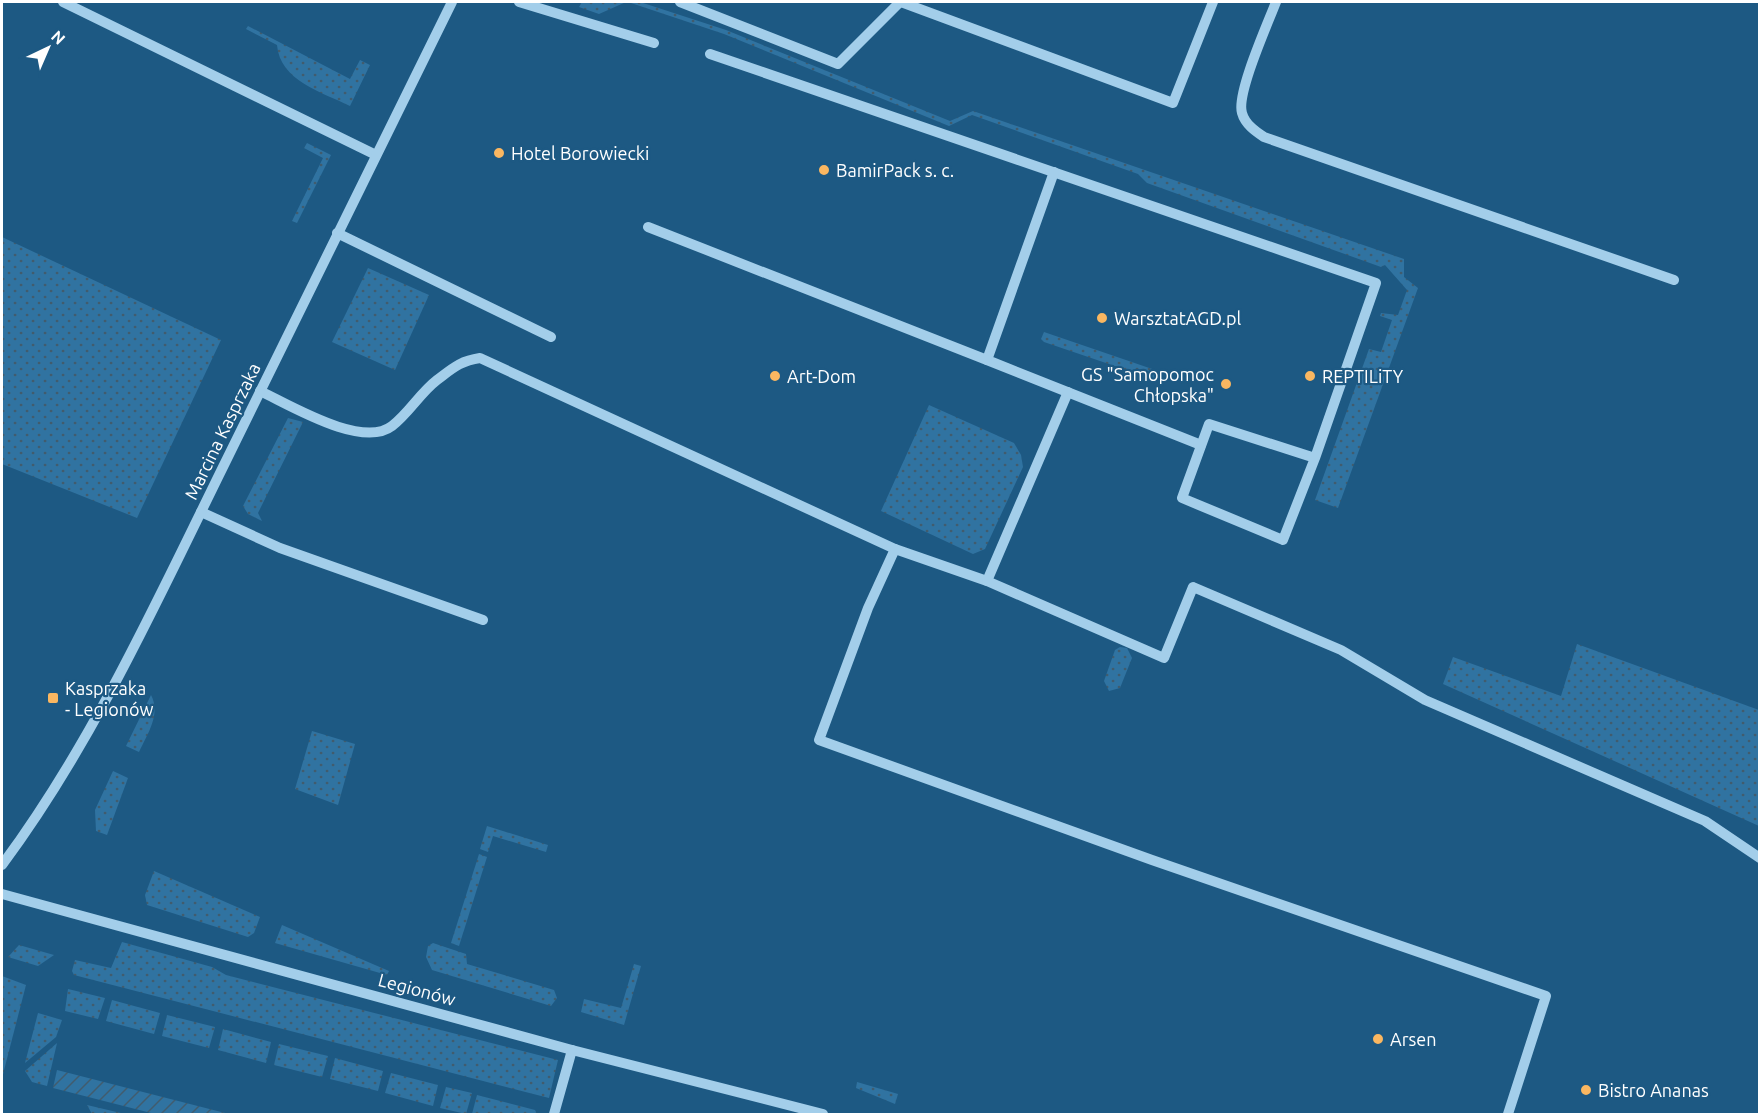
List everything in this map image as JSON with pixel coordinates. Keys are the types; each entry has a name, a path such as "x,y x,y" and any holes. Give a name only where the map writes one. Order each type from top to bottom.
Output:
{"street":[{"path":"63,2 376,155"},
{"name":"Marcina Kasprzaka","path":"2,865 36,816 82,740 201,512 452,2"},
{"path":"519,2 549,6 654,43"},
{"path":"680,2 838,64 900,2 1173,103 1213,2"},
{"path":"1276,2 1240,103 1242,113 1254,131 1674,280"},
{"path":"710,54 1376,283 1315,458 1283,540 1182,498 1209,424 1315,458"},
{"path":"987,360 1054,172"},
{"path":"648,227 1202,445"},
{"path":"337,233 551,337"},
{"path":"260,391 347,429 370,434 391,428 424,390 463,360 480,358 895,549 987,581 1164,658 1193,587 1341,650 1425,700 1705,821 1760,858"},
{"path":"987,581 1068,392"},
{"path":"201,512 280,548 483,620"},
{"path":"895,549 868,608 819,740 1152,860 1546,996 1508,1114"},
{"name":"Legionów","path":"2,894 572,1050 823,1114"},
{"path":"554,1114 572,1050"}],"shaded area":[{"path":"582,2 626,2 599,14 579,7"},
{"path":"628,2 640,2 726,30 950,121 973,111 1404,259 1404,277 1418,288 1338,508 1315,500 1369,349 1381,352 1392,320 1380,316 1381,313 1398,315 1407,290 1385,265 1381,267 1147,183 1138,174 972,115 949,126 724,34"},
{"path":"248,26 350,79 360,60 370,65 350,106 304,84 286,68 277,45 246,29"},
{"path":"307,143 331,155 297,223 292,221 323,158 304,148"},
{"path":"2,237 221,340 137,518 2,464"},
{"path":"368,268 429,295 395,370 332,342"},
{"path":"1044,332 1158,371 1156,380 1044,342 1041,339"},
{"path":"929,405 1014,443 1021,455 1023,467 985,549 973,554 881,511"},
{"path":"288,418 303,422 258,513 262,521 248,514 243,506"},
{"path":"1577,644 1759,710 1759,826 1443,684 1453,657 1561,696"},
{"path":"1120,647 1127,648 1132,658 1120,688 1109,691 1104,681 1115,650"},
{"path":"151,695 155,709 154,716 139,752 126,746"},
{"path":"312,731 355,744 338,805 295,789"},
{"path":"113,771 128,778 107,835 96,831 95,810"},
{"path":"487,826 548,845 546,852 493,836 488,852 480,849"},
{"path":"479,854 487,857 459,946 451,943"},
{"path":"154,871 260,917 254,933 248,937 147,905 145,895"},
{"path":"282,925 389,971 387,975 275,943"},
{"path":"122,942 212,967 226,975 558,1060 549,1098 74,975 72,971 75,960 111,968"},
{"path":"433,943 466,954 467,964 554,990 557,998 551,1006 432,970 426,957 428,946"},
{"path":"19,945 54,955 38,966 8,957"},
{"path":"634,964 641,966 624,1025 581,1012 584,999 621,1008"},
{"path":"2,976 26,985 2,1078"},
{"path":"68,989 105,998 98,1019 65,1011"},
{"path":"112,1000 160,1013 154,1034 106,1021"},
{"path":"38,1013 62,1020 56,1037 25,1063"},
{"path":"167,1015 215,1027 209,1048 162,1036"},
{"path":"223,1029 271,1042 266,1063 218,1050"},
{"path":"57,1043 47,1086 32,1082 25,1071"},
{"path":"279,1044 328,1056 322,1077 274,1065"},
{"path":"335,1058 383,1071 378,1091 330,1079"},
{"path":"57,1070 229,1114 155,1114 53,1088"},
{"path":"391,1073 438,1085 433,1106 385,1093"},
{"path":"857,1082 898,1094 895,1104 856,1088"},
{"path":"446,1087 472,1093 466,1114 440,1108"},
{"path":"477,1095 535,1110 537,1114 472,1114"},
{"path":"87,1105 125,1114 92,1114"}],"place":[{"name":"Hotel Borowiecki","path":"499,153"},
{"name":"BamirPack s. c.","path":"824,170"},
{"name":"WarsztatAGD.pl","path":"1102,318"},
{"name":"Art-Dom","path":"775,376"},
{"name":"REPTILiTY","path":"1310,376"},
{"name":"GS \"Samopomoc Chłopska\"","path":"1226,384"},
{"name":"Kasprzaka - Legionów","path":"53,698"},
{"name":"Arsen","path":"1378,1039"},
{"name":"Bistro Ananas","path":"1586,1090"}]}
